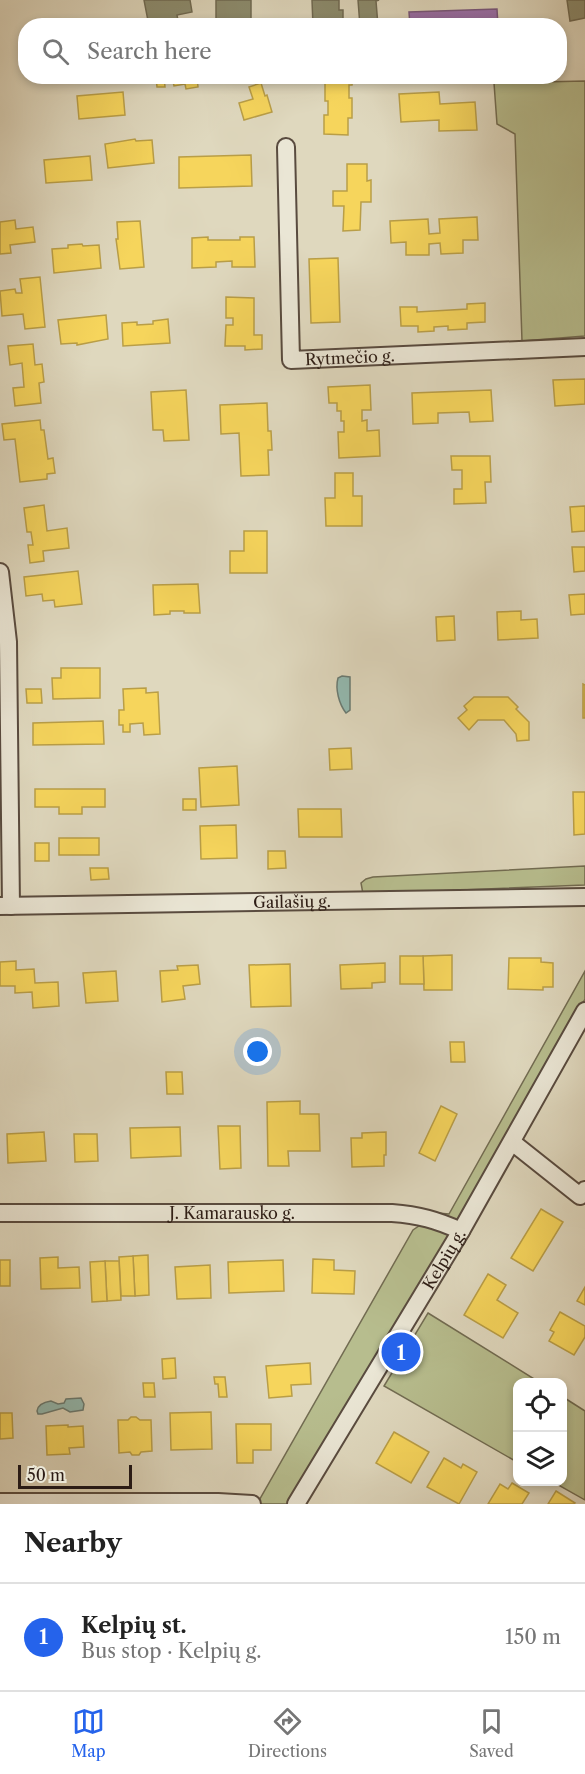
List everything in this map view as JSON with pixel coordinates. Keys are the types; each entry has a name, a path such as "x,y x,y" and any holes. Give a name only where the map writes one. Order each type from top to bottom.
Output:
{"street":[{"name":"Rytmečio g.","path":"286,147 291,360 585,347"},
{"path":"0,572 8,642 6,906"},
{"name":"Gailašių g.","path":"6,906 585,897"},
{"name":"Kelpių g.","path":"296,1504 461,1231 585,1011"},
{"path":"512,1142 583,1196"},
{"name":"J. Kamarausko g.","path":"0,1214 392,1213 419,1215 440,1221 461,1231"},
{"path":"0,1502 252,1504"}],"green space":[{"path":"567,81 585,81 585,336 522,341 515,134 497,124 494,84 567,84"},
{"path":"585,866 585,885 363,894 361,883 373,877"},
{"path":"585,971 585,999 534,1091 289,1504 257,1504 413,1230 438,1213 449,1214"},
{"path":"428,1313 533,1378 513,1378 513,1460 384,1386"},
{"path":"567,1400 585,1411 585,1500 560,1486 567,1486"}],"water":[{"path":"350,677 350,710 346,713 337,692 338,678"},
{"path":"81,1398 84,1404 83,1410 70,1412 63,1408 42,1414 38,1414 37,1411 40,1405 46,1402 51,1401 58,1404 64,1403 66,1399"}],"building: Homes":[{"path":"157,84 165,84 165,87 157,87"},
{"path":"185,84 198,84 198,87 186,89"},
{"path":"261,84 272,112 244,120 239,103 253,99 249,87"},
{"path":"325,84 352,84 349,85 349,98 352,98 352,118 348,118 348,135 324,134 324,115 328,115 328,101 325,101"},
{"path":"123,92 125,115 79,119 77,96"},
{"path":"439,92 440,104 475,102 477,130 439,131 439,120 401,122 399,94"},
{"path":"135,139 136,141 152,140 154,163 108,168 105,144"},
{"path":"251,155 252,186 179,188 179,157"},
{"path":"90,156 92,180 46,183 44,160"},
{"path":"347,164 367,164 367,181 371,180 371,202 361,202 360,230 343,231 344,206 333,206 333,191 347,191"},
{"path":"477,217 478,240 463,240 463,253 441,254 440,243 429,244 429,255 406,255 406,242 391,243 390,221 428,219 429,234 440,233 439,219"},
{"path":"15,220 16,229 33,227 35,242 10,245 11,253 0,254 0,222"},
{"path":"140,221 144,267 120,269 116,239 118,239 117,222"},
{"path":"208,237 208,240 240,240 240,237 254,237 255,267 232,267 232,261 216,262 216,267 192,268 192,238"},
{"path":"82,244 83,246 99,245 101,268 54,273 52,249"},
{"path":"338,258 340,322 311,323 309,259"},
{"path":"40,277 45,327 25,329 23,314 2,316 0,291 15,289 16,293 22,293 20,279"},
{"path":"226,297 254,298 254,335 262,335 262,349 245,350 245,346 225,346 226,325 233,325 233,318 226,318"},
{"path":"485,303 485,322 467,323 467,329 448,330 448,326 434,327 434,331 418,332 418,326 401,326 400,307 417,307 417,312 467,309 467,304"},
{"path":"106,315 108,339 77,345 77,343 61,344 58,320"},
{"path":"168,319 170,343 123,346 122,323 153,324 153,321"},
{"path":"33,344 35,365 42,364 44,382 39,383 41,403 15,406 13,388 24,387 22,363 10,365 8,346"},
{"path":"585,379 585,404 555,406 553,380"},
{"path":"370,385 371,410 362,410 362,421 367,420 367,431 379,430 380,456 339,458 338,432 344,432 344,421 341,421 341,411 337,411 337,403 329,403 328,387"},
{"path":"186,390 189,440 164,441 163,430 153,430 151,392"},
{"path":"491,390 493,421 470,422 469,412 438,413 438,423 413,424 412,393"},
{"path":"267,403 268,431 271,431 272,450 268,450 269,475 241,476 239,433 221,434 220,405"},
{"path":"40,420 41,430 44,430 48,459 53,458 55,473 47,474 47,479 20,482 15,439 4,440 2,424"},
{"path":"451,456 490,456 491,482 485,482 486,503 454,504 454,489 462,489 462,470 452,470"},
{"path":"335,473 353,473 353,496 362,496 362,526 326,526 325,498 335,498"},
{"path":"44,505 47,531 67,528 69,548 43,551 44,561 30,563 28,545 33,545 31,532 27,532 24,508"},
{"path":"585,506 585,531 572,532 570,507"},
{"path":"244,531 267,531 267,573 230,573 230,551 244,551"},
{"path":"572,547 585,547 585,571 574,572"},
{"path":"78,571 82,604 55,607 54,600 43,601 42,594 26,596 24,577"},
{"path":"198,584 200,613 170,611 170,614 154,615 153,585"},
{"path":"585,594 585,614 571,615 569,595"},
{"path":"521,611 521,620 537,619 538,638 498,640 497,612"},
{"path":"454,616 455,640 437,641 436,617"},
{"path":"61,668 100,668 100,698 53,699 52,678 61,678"},
{"path":"583,684 585,685 585,718 583,718"},
{"path":"146,688 146,693 158,692 160,734 144,735 143,723 130,724 130,732 123,732 123,725 119,725 119,710 124,710 123,689"},
{"path":"26,689 41,689 42,703 27,703"},
{"path":"474,697 508,697 529,722 529,740 517,741 516,734 504,720 478,720 469,730 458,718 467,710 464,706"},
{"path":"103,721 104,744 33,745 33,723"},
{"path":"351,748 352,769 330,770 329,749"},
{"path":"237,766 239,805 201,807 199,768"},
{"path":"35,789 105,789 105,807 82,807 82,814 59,814 59,807 35,807"},
{"path":"573,792 585,792 585,834 574,835"},
{"path":"183,799 196,799 196,810 183,810"},
{"path":"298,809 341,809 342,837 299,837"},
{"path":"236,825 237,858 201,859 200,826"},
{"path":"59,838 99,838 99,855 59,855"},
{"path":"35,843 49,843 49,861 35,861"},
{"path":"268,851 285,851 286,868 268,869"},
{"path":"90,868 108,868 109,879 91,880"},
{"path":"452,955 452,990 424,990 423,956"},
{"path":"400,956 423,956 424,984 400,984"},
{"path":"509,958 541,958 541,962 553,963 553,987 543,987 543,990 508,989"},
{"path":"16,961 16,970 34,969 35,983 58,982 59,1006 33,1008 32,992 15,993 15,986 0,986 0,962"},
{"path":"385,963 385,982 372,983 372,988 341,989 340,965"},
{"path":"290,964 291,1006 251,1007 249,965"},
{"path":"198,965 200,984 183,986 185,999 162,1002 160,971 178,970 177,966"},
{"path":"116,971 118,1001 86,1003 83,973"},
{"path":"450,1042 464,1042 465,1062 451,1062"},
{"path":"166,1072 182,1072 183,1094 167,1094"},
{"path":"300,1101 300,1114 319,1114 320,1151 288,1151 289,1166 268,1166 267,1102"},
{"path":"441,1106 457,1114 435,1161 419,1153"},
{"path":"218,1126 240,1126 241,1168 220,1169"},
{"path":"180,1127 181,1156 131,1158 130,1128"},
{"path":"44,1132 46,1161 8,1163 7,1134"},
{"path":"386,1132 384,1166 352,1167 351,1138 362,1138 362,1133"},
{"path":"74,1134 97,1134 98,1161 75,1162"},
{"path":"541,1209 563,1222 533,1271 511,1258"},
{"path":"148,1255 149,1295 135,1296 133,1256"},
{"path":"133,1256 135,1296 121,1296 119,1257"},
{"path":"58,1257 58,1268 79,1267 80,1288 41,1289 40,1258"},
{"path":"313,1259 334,1260 334,1270 355,1271 354,1294 312,1293"},
{"path":"0,1260 10,1260 10,1286 0,1286"},
{"path":"283,1260 284,1291 229,1293 228,1262"},
{"path":"105,1261 119,1261 121,1300 107,1301"},
{"path":"105,1261 107,1301 92,1302 90,1262"},
{"path":"210,1265 211,1298 177,1299 175,1267"},
{"path":"488,1274 506,1285 497,1300 518,1313 503,1338 464,1315"},
{"path":"585,1287 585,1305 577,1301"},
{"path":"560,1312 585,1326 585,1337 574,1355 549,1341 554,1332 550,1330"},
{"path":"175,1358 176,1378 163,1379 162,1359"},
{"path":"310,1363 311,1384 291,1385 292,1396 269,1398 266,1366"},
{"path":"214,1377 225,1377 227,1397 219,1397 218,1384 215,1384"},
{"path":"143,1383 154,1383 155,1397 144,1397"},
{"path":"211,1412 212,1449 171,1450 170,1413"},
{"path":"0,1413 12,1413 13,1438 0,1439"},
{"path":"131,1417 151,1420 152,1451 141,1452 139,1455 132,1455 130,1452 119,1453 118,1420 128,1420"},
{"path":"236,1424 271,1424 271,1450 253,1450 253,1463 237,1463"},
{"path":"68,1425 68,1427 83,1426 84,1447 69,1448 70,1454 47,1455 46,1426"},
{"path":"394,1432 429,1452 411,1483 376,1463"},
{"path":"444,1458 461,1468 463,1464 477,1472 459,1504 427,1487"},
{"path":"512,1483 513,1486 529,1493 522,1504 488,1504 500,1484 508,1489"},
{"path":"556,1491 575,1503 548,1504"}],"building: Offices":[{"path":"497,9 498,18 409,18 409,12"}],"building: Industry":[{"path":"144,0 190,0 192,12 177,15 178,18 147,18"},
{"path":"216,0 251,0 251,18 216,18"},
{"path":"312,0 339,0 339,10 343,10 343,18 313,18"},
{"path":"358,0 379,0 376,1 377,18 359,18"},
{"path":"567,0 585,0 585,18 570,21"}],"place":[{"name":"Kelpių st.","path":"401,1352"}]}
